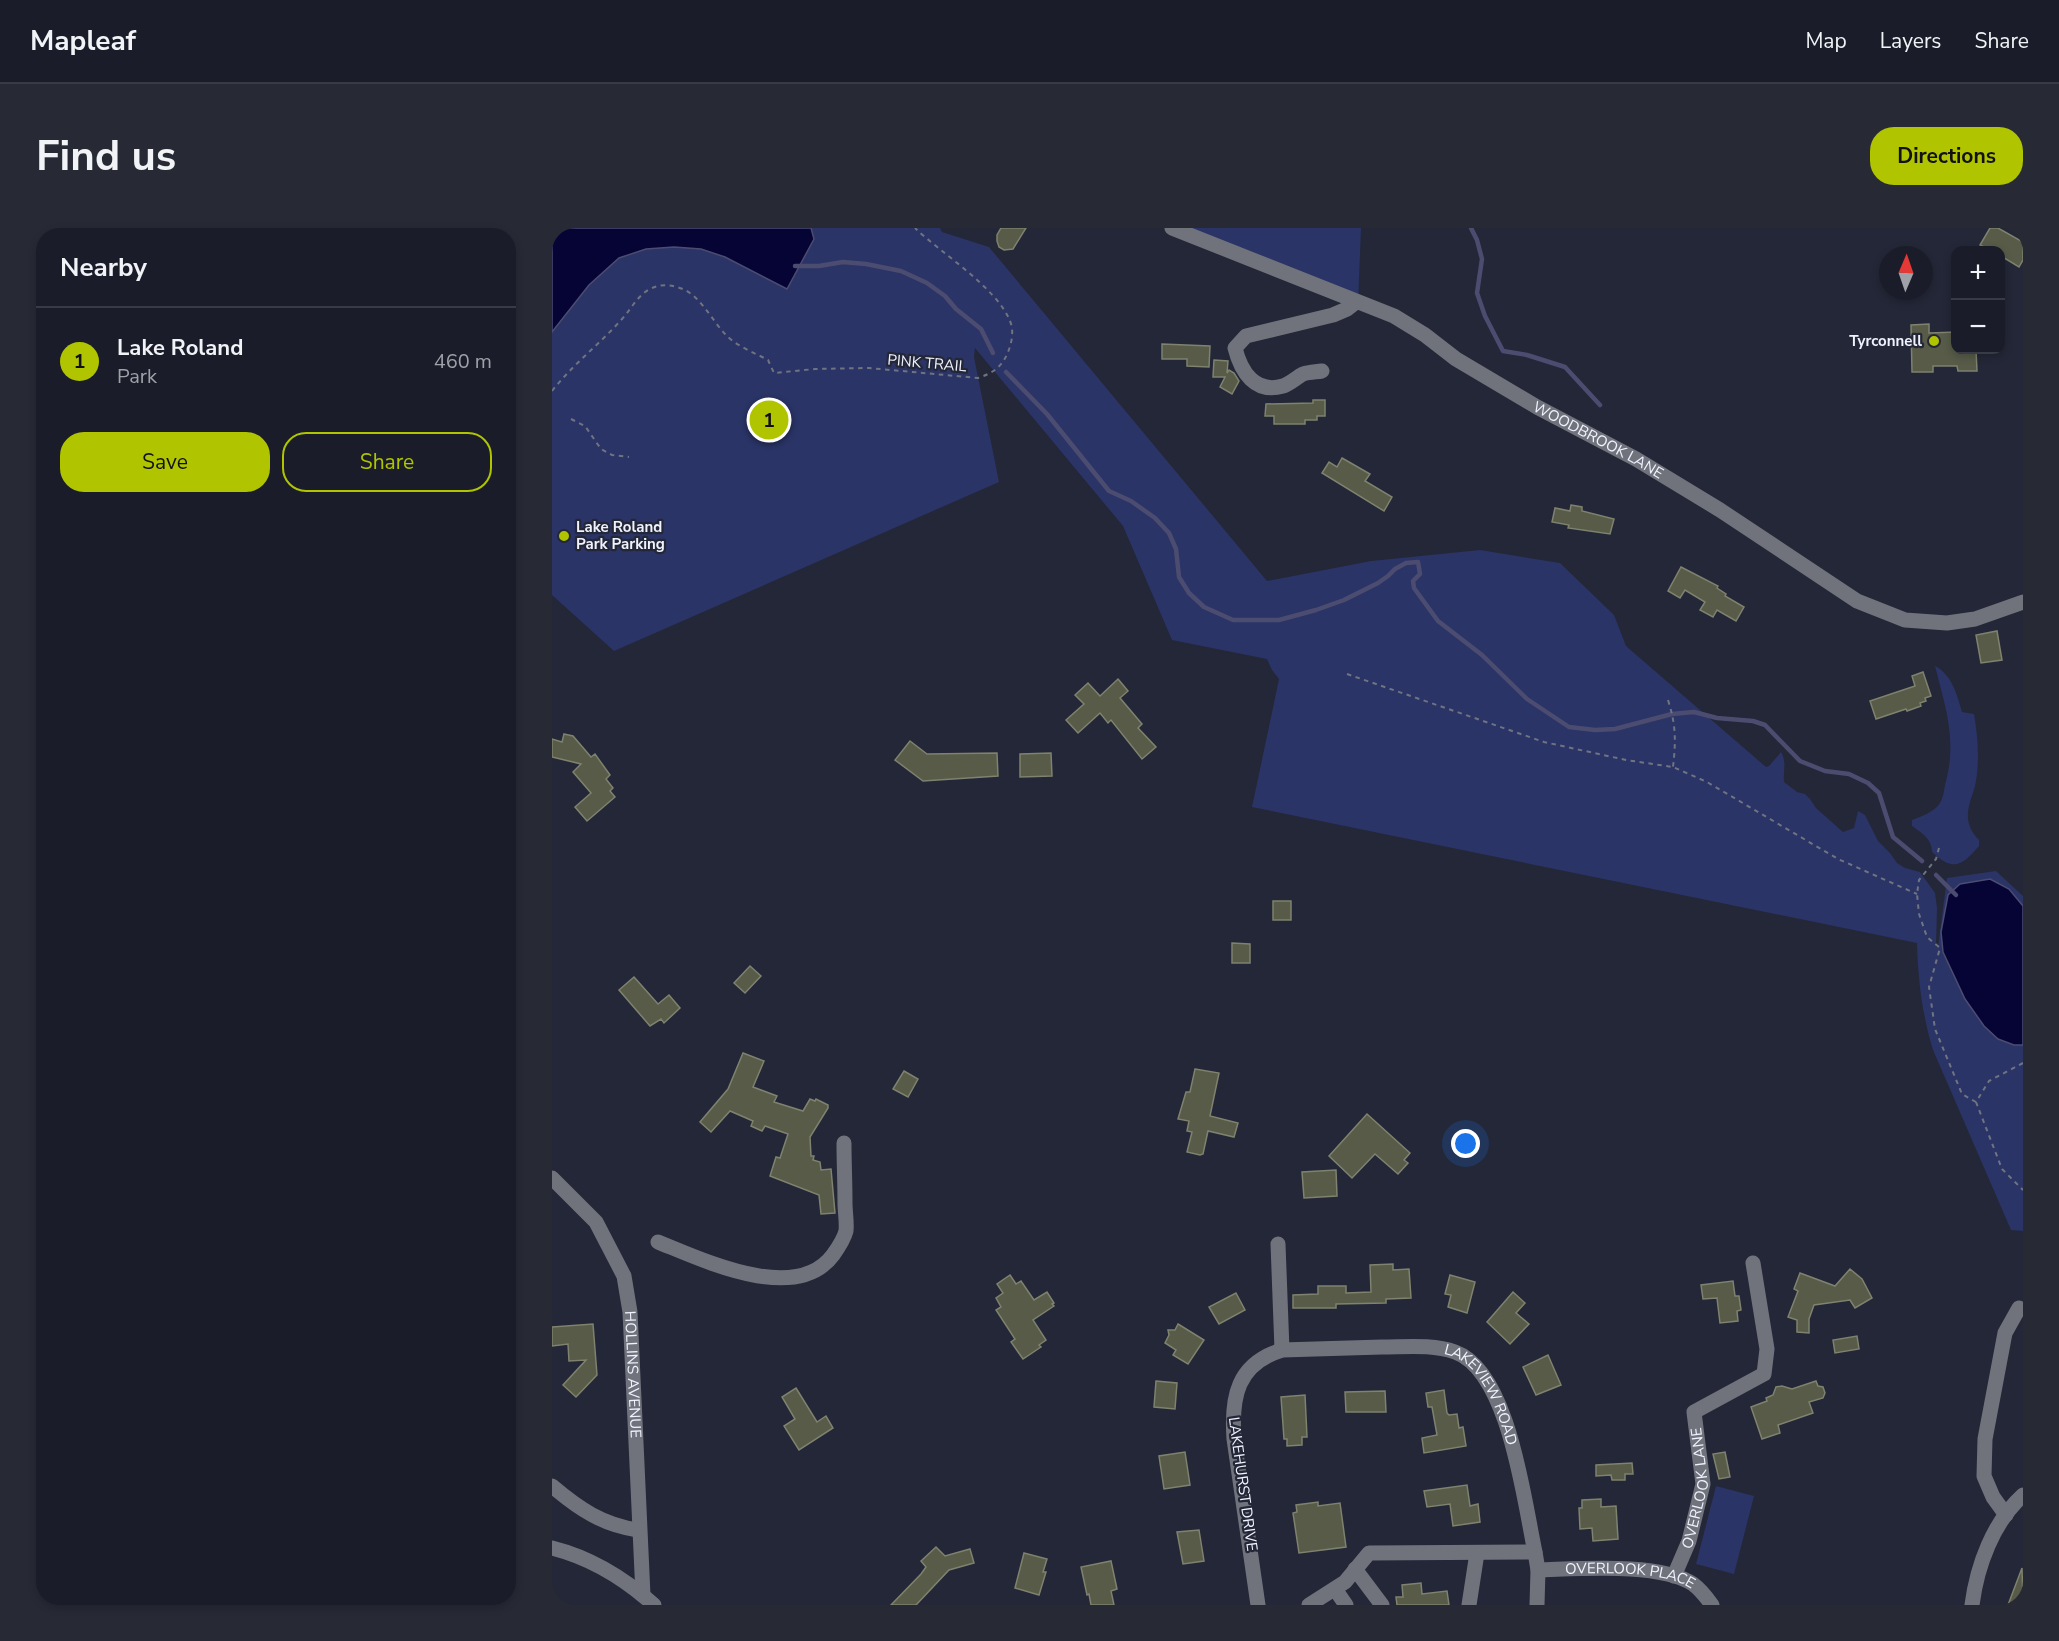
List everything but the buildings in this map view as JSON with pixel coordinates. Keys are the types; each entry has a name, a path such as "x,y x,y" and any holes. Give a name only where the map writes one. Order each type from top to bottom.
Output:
{"street":[{"name":"WOODBROOK LANE","path":"1172,228 1394,316 1425,335 1456,359 1537,407 1636,459 1720,510 1857,601 1905,620 1947,622 1975,619 2023,602"},
{"path":"1322,371 1306,373 1284,386 1265,387 1247,378 1235,348 1246,336 1333,315 1356,302"},
{"path":"658,1242 724,1268 781,1277 809,1274 827,1262 840,1245 846,1232 844,1143"},
{"name":"HOLLINS AVENUE","path":"552,1178 596,1222 624,1276 630,1312 639,1530 648,1600"},
{"path":"1278,1244 1282,1350"},
{"name":"OVERLOOK LANE","path":"1674,1576 1689,1541 1703,1484 1694,1412 1764,1374 1767,1349 1753,1263"},
{"path":"2006,1515 1993,1497 1984,1476 1985,1439 2005,1333 2019,1308"},
{"name":"LAKEVIEW ROAD","path":"1282,1350 1425,1347 1456,1352 1479,1368 1491,1386 1504,1416 1511,1441 1538,1570 1537,1605"},
{"name":"LAKEHURST DRIVE","path":"1258,1605 1232,1416 1234,1400 1242,1378 1268,1354 1282,1350"},
{"path":"552,1486 585,1511 608,1524 639,1530"},
{"path":"1972,1605 1978,1570 2006,1515 2023,1495"},
{"path":"552,1548 607,1569 648,1600"},
{"path":"1309,1605 1345,1582 1364,1557 1376,1551 1535,1552"},
{"path":"1469,1605 1477,1553"},
{"name":"OVERLOOK PLACE","path":"1538,1570 1626,1568 1674,1576 1693,1584 1712,1605"},
{"path":"1355,1569 1382,1605"},
{"path":"1335,1589 1346,1605"}],"path":[{"name":"PINK TRAIL","path":"552,391 561,379 623,318 637,298 651,288 668,284 686,291 710,314 725,334 743,348 768,360 774,373 815,369 869,368 978,378 992,374 1001,365 1012,343 1011,322 1000,304 962,266 932,245 915,228"},
{"path":"571,418 585,426 601,449 612,456 629,457"},
{"path":"1347,674 1544,742 1626,760 1673,767 1707,782 1838,859 1917,894"},
{"path":"1668,700 1676,738 1673,767"},
{"path":"1939,848 1936,859 1919,880 1917,894 1919,914 1928,937 1940,948 1929,987 1935,1029 1962,1094 1976,1102 2002,1169 2023,1190"},
{"path":"1976,1102 1989,1081 2023,1063"}],"shaded area":[{"path":"552,228 940,228 942,232 989,247 1267,581 1371,561 1480,550 1560,563 1614,615 1626,646 1766,767 1781,752 1784,763 1784,782 1797,792 1805,794 1816,808 1843,832 1854,828 1858,811 1865,815 1878,841 1897,863 1920,872 1935,893 1936,947 1938,947 1947,878 1996,871 2023,896 2023,1231 2011,1230 1933,1050 1921,997 1917,943 1252,807 1279,679 1267,659 1172,640 1123,526 975,348 974,357 999,482 614,651 552,595"},
{"path":"552,228 811,228 814,239 787,289 725,257 701,249 674,247 646,249 619,258 589,285 552,332"},
{"path":"1182,228 1361,228 1358,305"},
{"path":"1935,666 1950,680 1962,712 1974,714 1977,732 1978,768 1968,819 1973,833 1979,840 1979,846 1957,864 1939,858 1932,852 1932,847 1926,837 1912,826 1912,820 1931,811 1940,803 1949,766 1950,737 1946,709"},
{"path":"1990,879 2009,889 2023,906 2023,1045 2014,1045 1998,1039 1984,1026 1965,999 1943,952 1941,932 1948,895 1960,884"},
{"path":"1716,1486 1754,1496 1734,1574 1696,1564"}],"waterway":[{"path":"1471,228 1482,259 1477,293 1485,316 1503,351 1527,355 1565,367 1600,405"},
{"path":"795,266 819,266 843,262 901,271 927,283 945,296 956,309 981,329 993,353"},
{"path":"1006,372 1047,414 1109,491 1131,501 1155,518 1169,533 1176,549 1179,577 1189,593 1204,607 1233,620 1279,620 1344,600 1378,583 1406,563 1418,562 1420,574 1413,581 1414,588 1438,621 1482,655 1527,699 1569,727 1595,730 1615,729 1672,714 1694,712 1765,725 1800,761 1825,771 1849,774 1868,783 1879,793 1893,837 1922,861"},
{"path":"1936,875 1956,895"}],"place":[{"name":"Tyrconnell","path":"1934,341"},
{"name":"Lake Roland","path":"769,420"},
{"name":"Lake Roland Park Parking","path":"564,536"}]}
